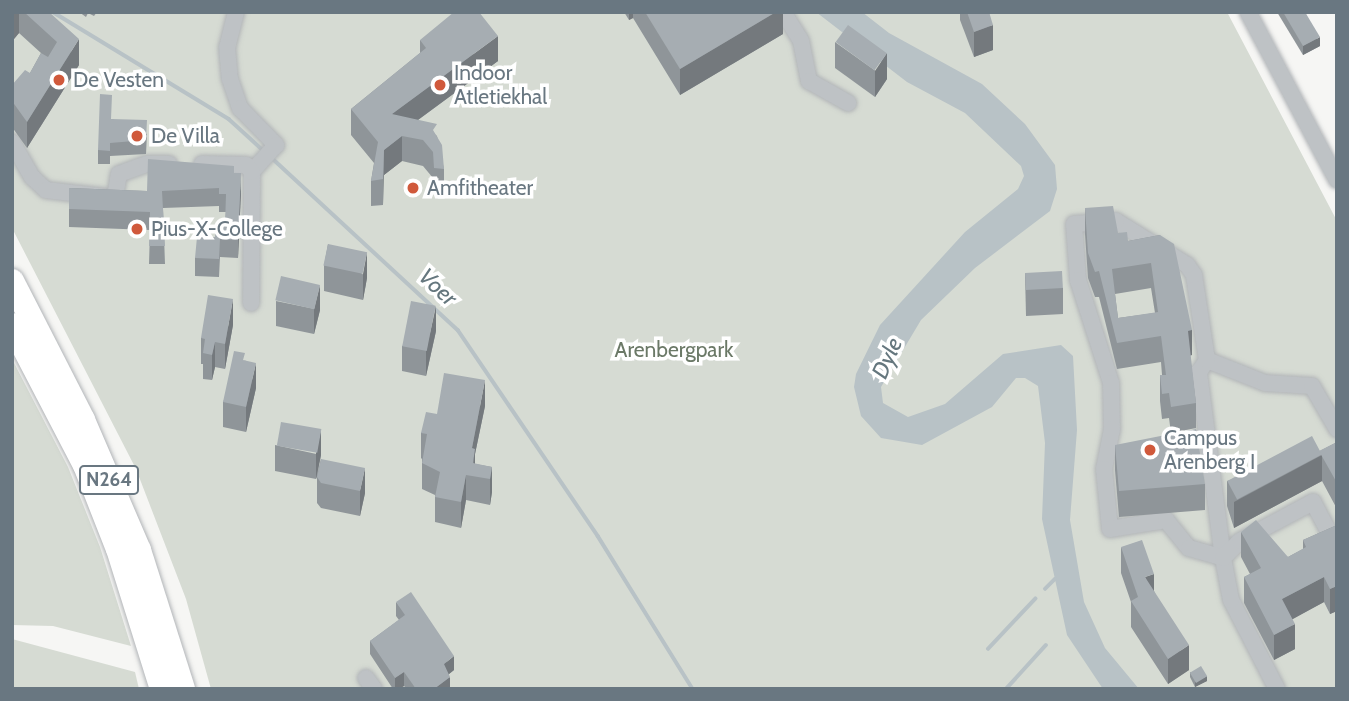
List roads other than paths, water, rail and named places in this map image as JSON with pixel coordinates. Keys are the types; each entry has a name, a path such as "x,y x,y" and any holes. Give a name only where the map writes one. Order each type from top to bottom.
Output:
{"highway":[{"name":"N264","path":"12,281 83,420 139,550 183,689"},
{"name":"N264","path":"12,325 85,466 118,549 162,689"}],"street":[{"path":"236,12 227,47 230,79 240,108 276,145 256,168 251,303"},
{"path":"783,12 801,41 810,81 848,103"},
{"path":"1248,12 1337,180"},
{"path":"12,142 32,177 46,190 116,198 119,174 146,164 246,165 256,168"},
{"path":"1223,558 1189,548 1166,520 1110,529 1104,469 1112,429 1111,383 1078,280 1074,224 1116,221 1188,265 1194,275 1207,360 1199,372 1223,558 1231,600 1272,686"},
{"path":"1207,360 1265,383 1312,386 1337,429"},
{"path":"1223,558 1240,541 1263,537 1313,502 1332,538 1309,551"}],"water":[{"name":"Dyle","path":"816,12 862,12 889,33 982,84 1025,124 1055,165 1057,189 1050,211 975,268 921,320 881,387 883,403 908,417 945,404 1003,354 1061,345 1073,356 1077,430 1070,520 1084,602 1105,648 1139,689 1103,689 1067,635 1042,519 1045,443 1038,386 1025,378 1016,378 992,407 922,445 881,438 861,416 854,387 856,374 880,325 965,232 1018,189 1024,176 1021,166 965,113 907,82"}],"waterway":[{"name":"Voer","path":"53,12 229,119 265,152"},
{"name":"Voer","path":"271,157 458,330 598,536 693,689"},
{"path":"1045,589 1055,579"},
{"path":"988,649 1035,599"},
{"path":"1006,689 1046,645"}],"place":[{"name":"De Vesten","path":"59,80"},
{"name":"Indoor Atletiekhal","path":"440,85"},
{"name":"De Villa","path":"137,136"},
{"name":"Amfitheater","path":"413,188"},
{"name":"Pius-X-College","path":"137,229"},
{"name":"Campus Arenberg I","path":"1150,450"}],"park label":[{"name":"Arenbergpark","path":"674,350"}]}
